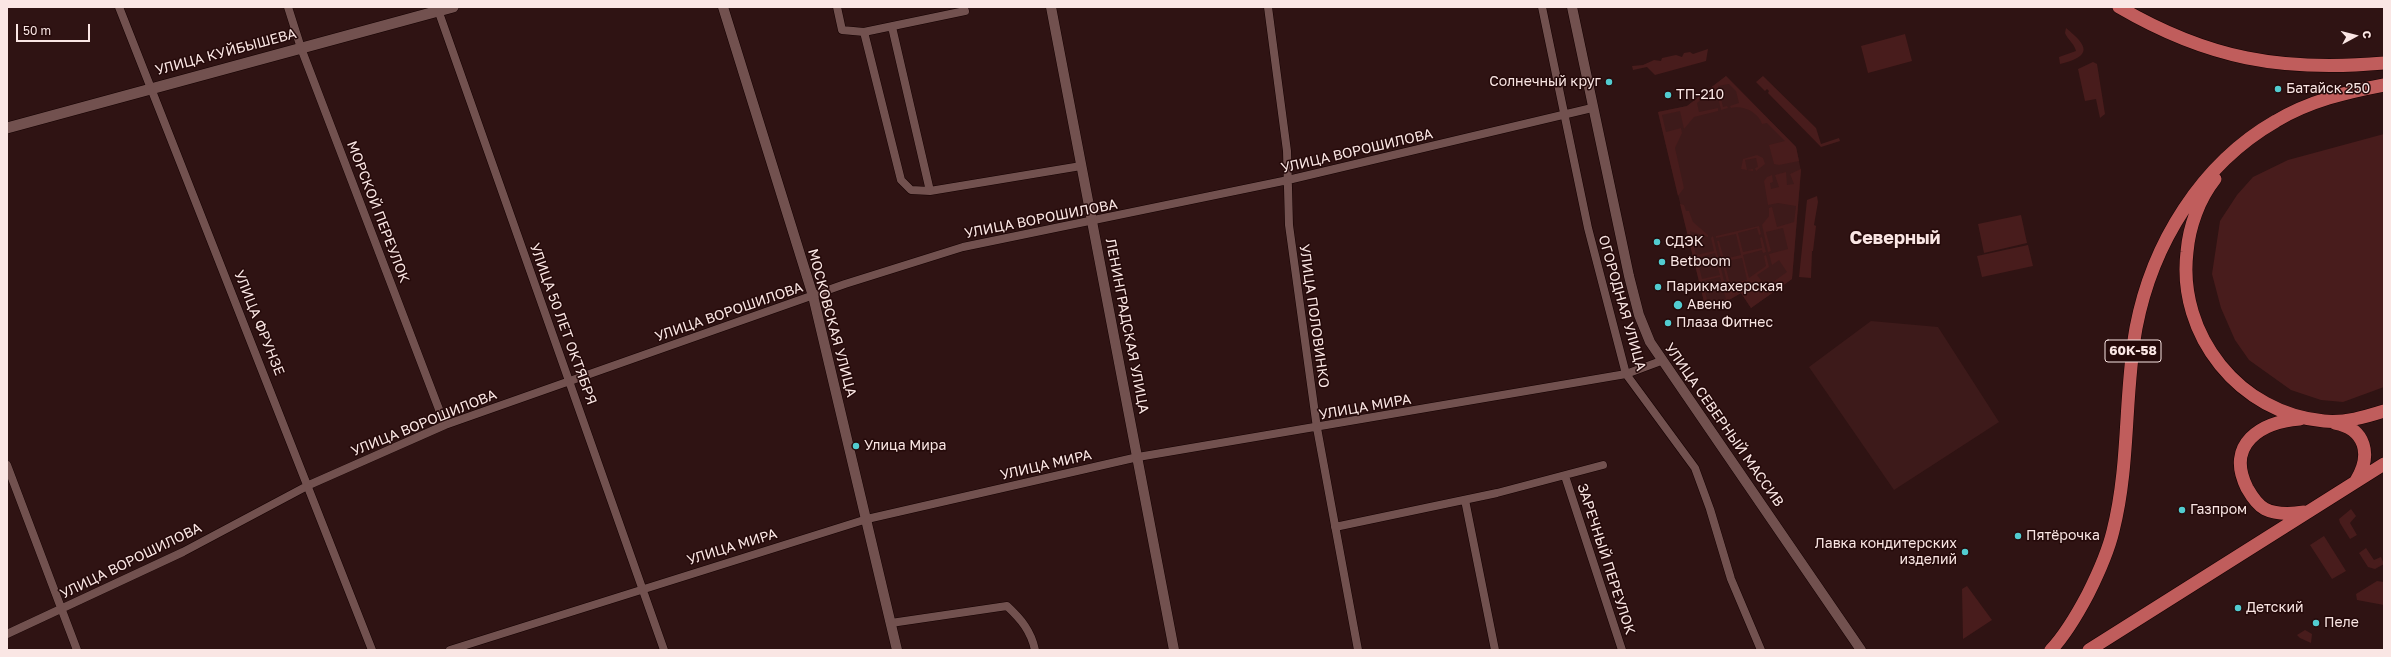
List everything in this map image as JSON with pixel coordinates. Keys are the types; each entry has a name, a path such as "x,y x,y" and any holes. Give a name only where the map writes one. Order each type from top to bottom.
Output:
{"highway":[{"path":"2119,7 2162,30 2223,54 2295,66 2328,67 2384,63"},
{"name":"60К-58","path":"2051,650 2079,611 2099,572 2113,532 2122,484 2136,328 2146,291 2158,257 2174,225 2195,193 2220,164 2245,142 2276,121 2308,105 2335,96 2384,85"},
{"path":"2308,105 2282,119 2253,140 2212,183 2198,209 2188,238 2185,266 2188,295 2195,324 2206,348 2223,370 2243,388 2266,403 2287,413 2308,419 2326,421 2345,420 2384,411"},
{"path":"2308,419 2274,423 2261,428 2250,437 2243,450 2241,465 2244,481 2251,496 2263,508 2280,513 2308,511"},
{"path":"2326,421 2350,428 2362,440 2365,451 2365,463 2356,481"},
{"path":"2089,650 2384,464"}],"main road":[{"name":"УЛИЦА КУЙБЫШЕВА","path":"7,128 438,9 453,7"}],"street":[{"name":"УЛИЦА ФРУНЗЕ","path":"119,7 309,485 372,650"},
{"name":"МОРСКОЙ ПЕРЕУЛОК","path":"288,7 301,48 445,425"},
{"name":"МОСКОВСКАЯ УЛИЦА","path":"724,7 813,296 897,650"},
{"path":"837,7 842,30 864,32 965,11"},
{"name":"ЛЕНИНГРАДСКАЯ УЛИЦА","path":"1051,7 1174,650"},
{"name":"УЛИЦА ПОЛОВИНКО","path":"1268,7 1287,151 1289,225 1317,428 1358,650"},
{"name":"ОГОРОДНАЯ УЛИЦА","path":"1542,7 1588,228 1626,374 1695,468 1710,509 1731,579 1761,650"},
{"name":"УЛИЦА СЕВЕРНЫЙ МАССИВ","path":"1572,7 1592,108 1639,315 1650,342 1661,361 1861,650"},
{"name":"УЛИЦА 50 ЛЕТ ОКТЯБРЯ","path":"438,9 664,650"},
{"path":"892,27 930,191"},
{"path":"864,32 901,180 911,190 930,191 1081,166"},
{"name":"УЛИЦА ВОРОШИЛОВА","path":"7,634 183,552 309,485 445,425 845,284 963,247 1092,222 1288,180 1565,116 1592,108"},
{"name":"УЛИЦА МИРА","path":"450,650 643,588 867,519 1138,457 1317,428 1626,374 1661,361"},
{"path":"7,465 77,650"},
{"name":"ЗАРЕЧНЫЙ ПЕРЕУЛОК","path":"1335,527 1465,500 1565,476 1603,465"},
{"name":"ЗАРЕЧНЫЙ ПЕРЕУЛОК","path":"1565,476 1622,650"},
{"path":"1465,500 1495,650"},
{"path":"891,623 1007,606 1023,620 1032,639 1035,650"}],"shaded area":[{"path":"2066,28 2079,40 2084,50 2078,58 2060,64 2059,57 2076,51 2065,33"},
{"path":"1905,34 1912,61 1868,73 1861,46"},
{"path":"1708,49 1706,61 1655,75 1647,67 1633,70 1632,66 1643,65 1654,60 1661,61 1662,58 1676,55 1682,57 1684,53 1690,52 1693,54"},
{"path":"2093,62 2097,64 2105,114 2100,118 2096,99 2085,101 2078,69"},
{"path":"1726,76 1796,147 1801,171 1792,279 1751,308 1741,293 1717,307 1706,310 1658,112 1687,106"},
{"path":"1726,76 1796,147 1799,161 1779,165 1774,164 1769,145 1785,141 1767,123 1762,124 1757,116 1750,110 1736,107 1731,108 1730,106 1739,103 1736,91 1729,84 1718,86 1723,107 1727,106 1728,108 1721,110 1717,93 1706,95 1697,103 1699,112 1718,108 1718,111 1694,117 1684,129 1680,111 1662,115 1666,132 1681,128 1682,133 1675,148 1684,188 1678,196 1658,112 1687,106"},
{"path":"1763,76 1816,128 1821,144 1839,138 1840,141 1821,147 1768,93 1769,91 1767,89 1765,91 1756,82"},
{"path":"2384,134 2384,387 2343,402 2321,400 2291,390 2249,360 2235,340 2221,308 2212,274 2220,221 2237,195 2253,177 2288,160"},
{"path":"1757,155 1763,158 1765,164 1756,171 1755,168 1758,167 1756,158 1745,160 1747,170 1741,169 1743,159"},
{"path":"1801,169 1792,279 1751,308 1741,293 1717,307 1706,310 1680,204 1684,205 1686,211 1689,211 1693,222 1708,235 1708,237 1690,231 1696,255 1714,251 1711,238 1713,236 1719,261 1717,262 1715,253 1697,258 1702,279 1720,275 1717,265 1720,264 1725,285 1723,286 1720,277 1702,281 1708,303 1726,299 1723,288 1728,287 1723,265 1725,264 1730,284 1747,280 1742,258 1722,262 1717,241 1719,241 1724,259 1741,255 1736,234 1716,238 1716,236 1759,226 1761,234 1759,235 1757,228 1738,233 1743,252 1762,248 1760,238 1762,237 1766,252 1763,253 1762,250 1743,255 1749,278 1766,266 1764,256 1766,255 1769,267 1757,275 1766,287 1787,272 1779,260 1772,265 1769,254 1788,249 1783,228 1766,232 1771,251 1768,252 1762,225 1769,216 1769,208 1772,207 1777,227 1794,222 1796,206 1778,203 1768,205 1764,181 1767,177 1772,175 1773,182 1770,183 1771,189 1779,187 1775,175 1786,172 1787,185 1794,184 1790,174"},
{"path":"1817,196 1818,202 1814,225 1816,226 1812,251 1811,278 1799,277 1807,200"},
{"path":"2021,215 2027,243 1984,253 1978,224"},
{"path":"2028,245 2033,266 1982,277 1977,256"},
{"path":"1871,321 1938,327 1999,422 1894,490 1809,367"},
{"path":"2351,509 2356,516 2350,523 2357,535 2350,539 2339,519"},
{"path":"2324,536 2346,571 2332,579 2310,545"},
{"path":"2366,548 2374,560 2381,557 2384,564 2375,569 2368,567 2359,553"},
{"path":"2377,581 2384,582 2384,605 2357,600 2356,594"},
{"path":"1967,586 1992,620 1963,639 1962,589"},
{"path":"2305,630 2312,634 2311,643 2297,635"}],"place":[{"name":"Солнечный круг","path":"1609,82"},
{"name":"Батайск 250","path":"2278,89"},
{"name":"ТП-210","path":"1668,95"},
{"name":"СДЭК","path":"1657,242"},
{"name":"Betboom","path":"1662,262"},
{"name":"Парикмахерская","path":"1658,287"},
{"name":"Авеню","path":"1678,305"},
{"name":"Плаза Фитнес","path":"1668,323"},
{"name":"Улица Мира","path":"856,446"},
{"name":"Газпром","path":"2182,510"},
{"name":"Пятёрочка","path":"2018,536"},
{"name":"Лавка кондитерских изделий","path":"1965,552"},
{"name":"Детский","path":"2238,608"},
{"name":"Пеле","path":"2316,623"}],"district":[{"name":"Северный","path":"1895,238"}]}
